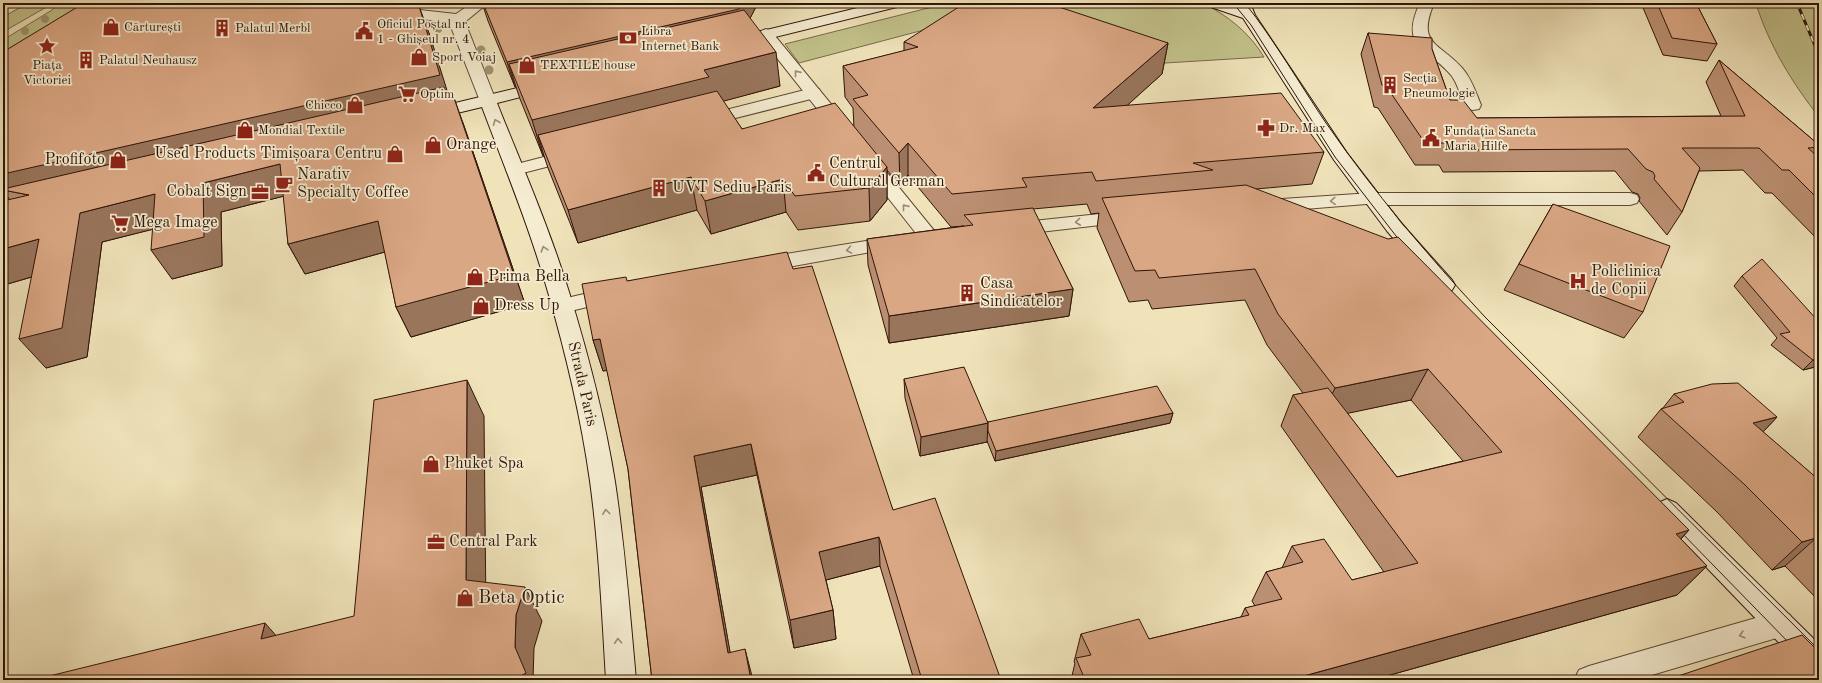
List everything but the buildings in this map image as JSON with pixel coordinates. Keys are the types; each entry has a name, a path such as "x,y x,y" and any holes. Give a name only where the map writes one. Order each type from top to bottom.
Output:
{"street":[{"path":"381,9 459,19 481,3"},
{"path":"719,45 896,3"},
{"path":"1214,3 1246,9 1340,156 1372,199 1427,267 1457,298"},
{"path":"1427,3 1418,24 1419,35 1425,45 1457,72 1463,80 1473,105"},
{"name":"Strada Paris","path":"459,19 459,27 536,225 562,306 592,425 606,507 616,603 621,680"},
{"path":"745,268 937,236 854,144 766,34"},
{"path":"412,119 558,84"},
{"path":"691,124 813,93"},
{"path":"515,170 592,150"},
{"path":"1249,207 1372,199 1630,199"},
{"path":"992,231 1145,216"},
{"path":"562,306 632,290"},
{"path":"1654,496 1819,664"},
{"path":"1589,680 1780,624"}],"shaded area":[{"path":"28,3 50,5 3,32 3,17"},
{"path":"58,3 91,3 3,57 3,40 52,10"},
{"path":"948,3 1203,3 1221,13 1245,32 1264,57 1165,63 1003,9 799,63 785,44"},
{"path":"1756,3 1819,3 1819,117 1782,63 1767,33"}],"tram line":[{"path":"1233,3 1251,25 1335,157 1403,245"},
{"path":"1245,3 1267,32 1344,149 1382,199 1443,271 1485,317 1819,650"},
{"path":"1677,528 1794,648"}],"railway":[{"path":"1797,3 1819,55"}],"place":[{"name":"Cărturești","path":"111,27"},
{"name":"Palatul Merbl","path":"222,28"},
{"name":"Oficiul Poștal nr. 1 - Ghișeul nr. 4","path":"364,31"},
{"name":"Libra Internet Bank","path":"628,38"},
{"name":"Piața Victoriei","path":"47,46"},
{"name":"Sport Voiaj","path":"419,57"},
{"name":"Palatul Neuhausz","path":"86,60"},
{"name":"TEXTILE house","path":"527,65"},
{"name":"Secția Pneumologie","path":"1390,85"},
{"name":"Optim","path":"407,94"},
{"name":"Chicco","path":"355,105"},
{"name":"Dr. Max","path":"1266,128"},
{"name":"Mondial Textile","path":"245,130"},
{"name":"Fundația Sancta Maria Hilfe","path":"1431,138"},
{"name":"Orange","path":"433,145"},
{"name":"Used Products Timișoara Centru","path":"395,154"},
{"name":"Profifoto","path":"118,160"},
{"name":"Centrul Cultural German","path":"816,173"},
{"name":"Narativ Specialty Coffee","path":"284,184"},
{"name":"UVT Sediu Paris","path":"659,188"},
{"name":"Cobalt Sign","path":"260,192"},
{"name":"Mega Image","path":"120,223"},
{"name":"Prima Bella","path":"475,277"},
{"name":"Policlinica de Copii","path":"1578,281"},
{"name":"Casa Sindicatelor","path":"967,293"},
{"name":"Dress Up","path":"481,306"},
{"name":"Phuket Spa","path":"431,464"},
{"name":"Central Park","path":"436,542"},
{"name":"Beta Optic","path":"465,598"}]}
